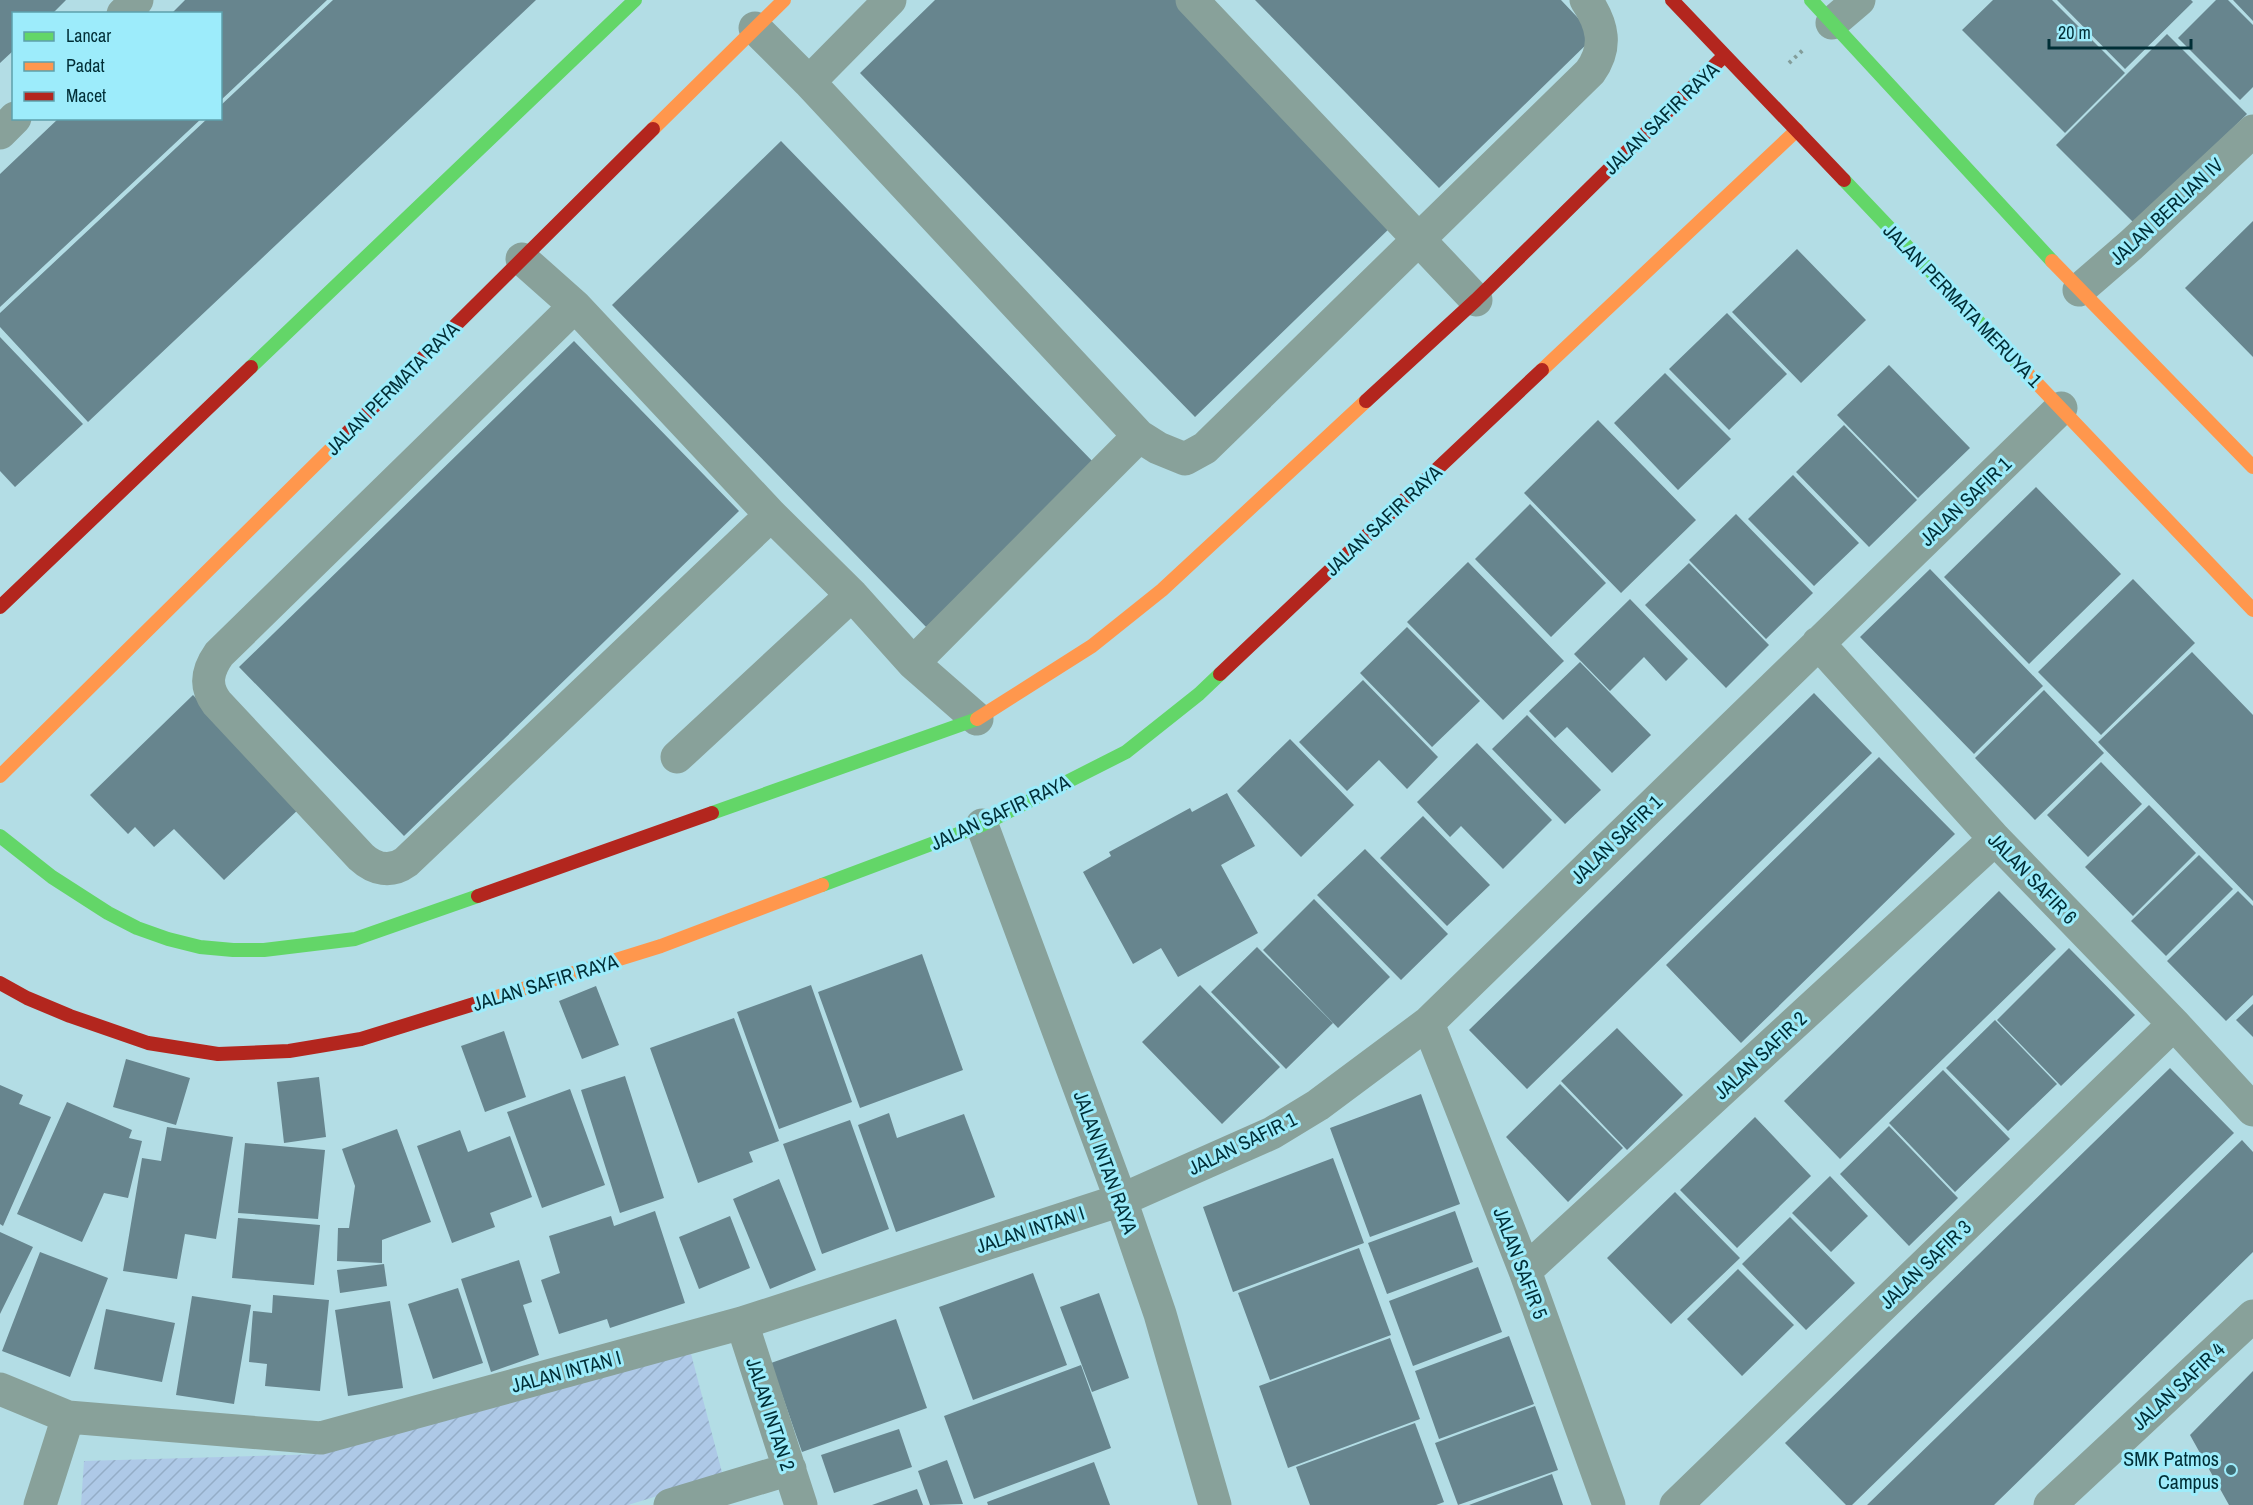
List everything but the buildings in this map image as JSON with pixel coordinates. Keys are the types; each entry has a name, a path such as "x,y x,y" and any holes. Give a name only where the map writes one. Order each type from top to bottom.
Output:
{"street":[{"path":"125,12 137,0"},
{"path":"0,607 635,0"},
{"name":"JALAN PERMATA RAYA","path":"0,776 784,0"},
{"path":"809,82 890,0"},
{"path":"1192,0 1476,300"},
{"path":"755,28 809,82 1139,436 1158,448 1185,459 1205,448 1590,72 1598,61 1602,47 1597,18 1586,0"},
{"name":"JALAN PERMATA MERUYA 1","path":"1672,0 2253,610"},
{"path":"1859,0 1818,22 2253,467"},
{"name":"JALAN SAFIR RAYA","path":"0,836 93,906 145,933 188,945 231,950 283,949 355,939 977,719 1092,646 1162,590 1476,300 1725,56"},
{"path":"0,133 13,120"},
{"name":"JALAN SAFIR RAYA","path":"0,983 27,998 70,1016 148,1042 219,1054 289,1051 361,1039 661,946 982,825 1126,752 1199,694 1797,130"},
{"name":"JALAN BERLIAN IV","path":"2079,290 2253,131"},
{"path":"522,259 575,306 771,515 852,595 912,663 977,719"},
{"path":"575,306 219,654 209,671 210,691 217,703 370,865 380,870 388,870 406,862 771,515"},
{"name":"JALAN SAFIR 1","path":"1121,1200 1272,1133 1318,1105 1428,1023 2061,408"},
{"path":"912,663 1139,436"},
{"path":"677,757 852,595"},
{"name":"JALAN SAFIR 6","path":"1818,643 1995,840 2174,1024 2253,1110"},
{"name":"JALAN INTAN RAYA","path":"982,825 1121,1200 1160,1314 1215,1505"},
{"name":"JALAN SAFIR 2","path":"1525,1271 1995,840"},
{"name":"JALAN SAFIR 5","path":"1428,1023 1525,1271 1609,1505"},
{"name":"JALAN SAFIR 3","path":"1676,1505 2174,1024"},
{"name":"JALAN INTAN I","path":"0,1389 68,1417 321,1438 742,1323 1121,1200"},
{"name":"JALAN SAFIR 4","path":"2050,1505 2253,1316"},
{"name":"JALAN INTAN 2","path":"742,1323 801,1505"},
{"path":"40,1505 68,1417"},
{"path":"670,1505 790,1469"}],"path":[{"path":"1781,70 1818,22"}],"shaded area":[{"path":"689,1346 723,1476 628,1505 81,1505 84,1461 324,1454"}],"traffic: fast":[{"path":"251,367 635,0"},
{"path":"1811,0 2052,261"},
{"path":"1844,180 2028,374"},
{"path":"822,885 982,825 1126,752 1199,694 1220,674"},
{"path":"712,813 977,719"},
{"path":"0,836 52,877 108,913 137,928 200,947 264,950 355,939 478,896"}],"traffic: slow":[{"path":"653,129 784,0"},
{"path":"1542,370 1797,130"},
{"path":"2052,261 2253,467"},
{"path":"2028,374 2253,610"},
{"path":"977,719 1092,646 1162,590 1366,401"},
{"path":"0,776 338,442"},
{"path":"474,1004 661,946 822,885"}],"traffic: jam":[{"path":"1672,0 1844,180"},
{"path":"1366,401 1476,300 1724,56"},
{"path":"338,442 653,129"},
{"path":"0,607 251,367"},
{"path":"1220,674 1542,370"},
{"path":"478,896 712,813"},
{"path":"0,983 27,998 70,1016 148,1043 218,1054 289,1051 361,1039 474,1004"}],"place":[{"name":"SMK Patmos Campus","path":"2231,1470"}]}
